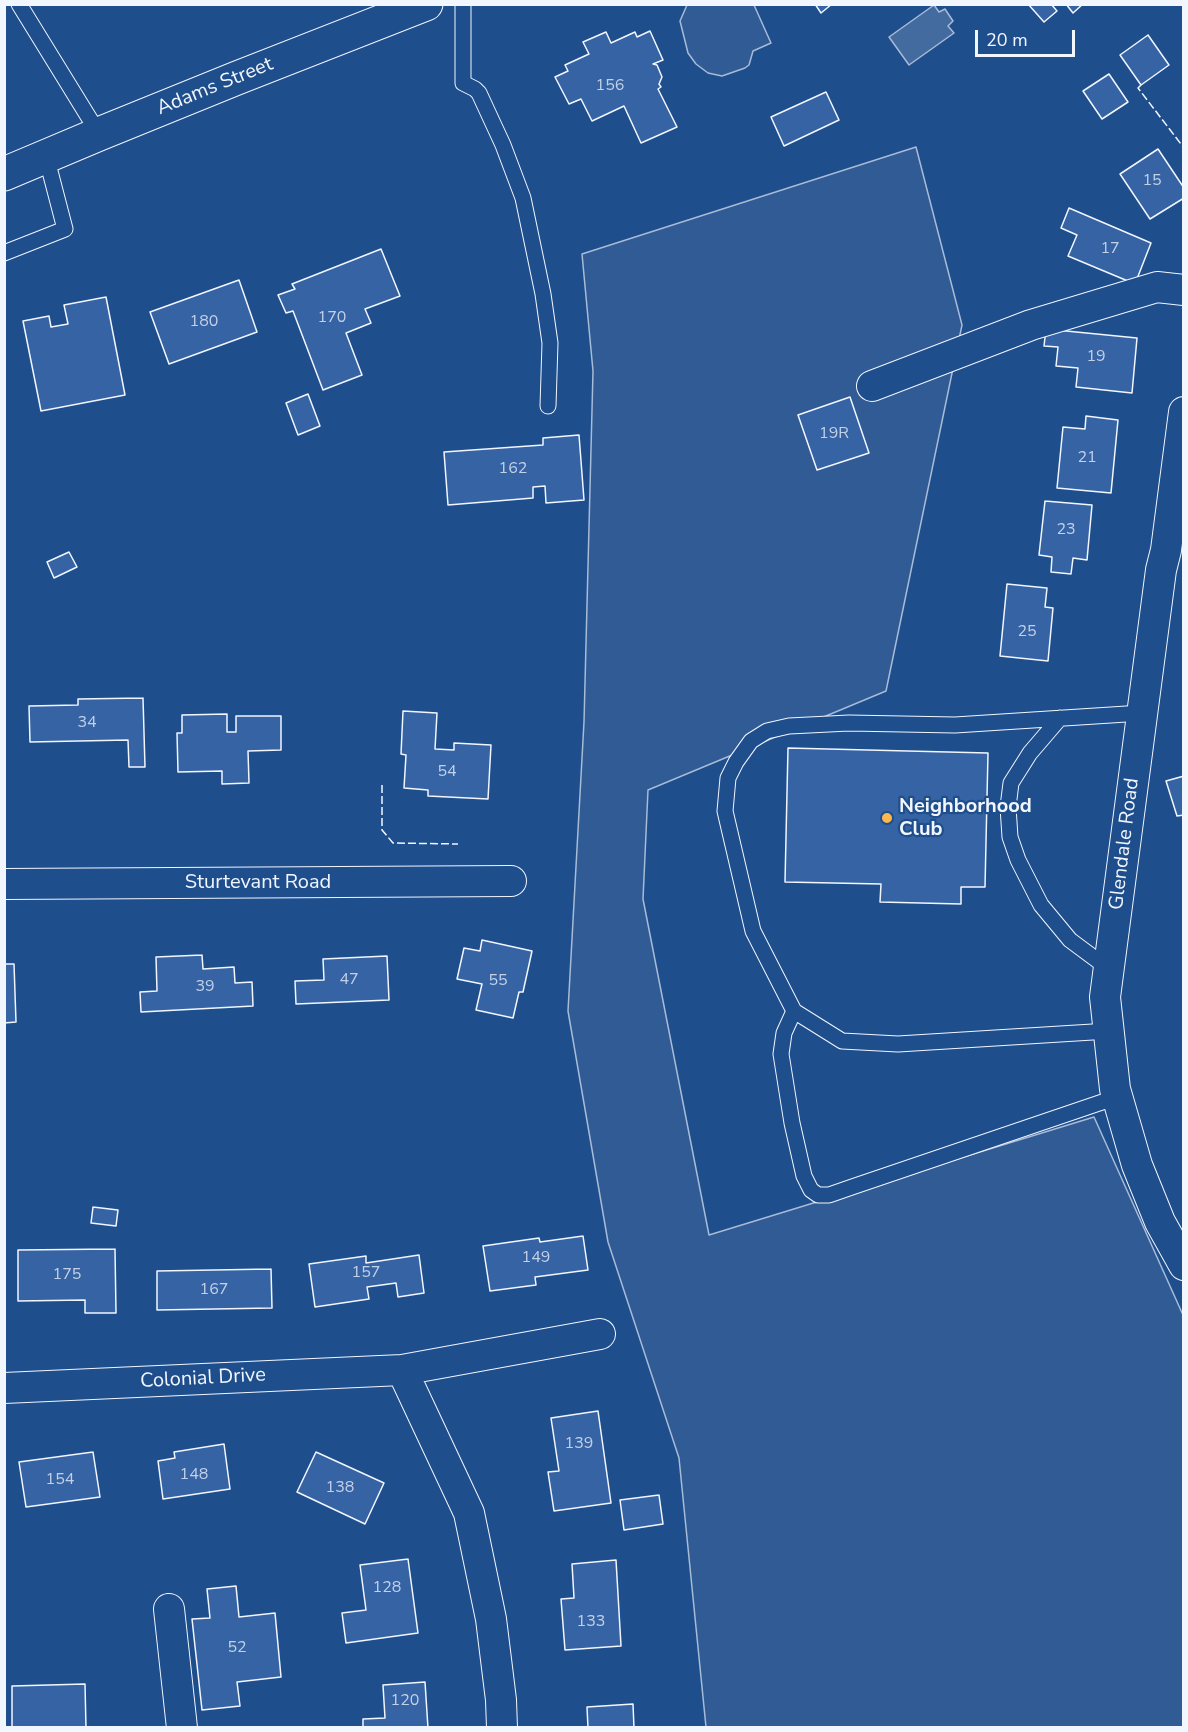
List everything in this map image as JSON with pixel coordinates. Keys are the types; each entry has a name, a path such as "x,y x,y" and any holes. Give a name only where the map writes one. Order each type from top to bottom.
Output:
{"main road":[{"name":"Adams Street","path":"4,174 226,82 426,4"}],"street":[{"path":"872,386 1031,326 1157,287 1184,290"},
{"name":"Glendale Road","path":"1184,412 1105,997 1117,1097 1137,1165 1160,1222 1184,1265"},
{"path":"1161,570 1184,593"},
{"name":"Sturtevant Road","path":"4,884 511,881"},
{"name":"Colonial Drive","path":"4,1388 402,1370 600,1334"},
{"path":"402,1370 469,1513 491,1619 501,1700 502,1728"},
{"path":"169,1609 182,1728"}],"lane":[{"path":"19,4 99,134"},
{"path":"463,4 463,83 479,93 503,145 523,198 543,294 550,343 548,406"},
{"path":"4,253 65,229 46,156"},
{"path":"1108,1030 898,1044 842,1041 794,1011 753,931 725,811 728,778 751,741 767,731 789,726 849,723 955,725 1142,713"},
{"path":"1059,718 1030,753 1011,783 1008,807 1010,837 1018,860 1041,904 1070,940 1109,969"},
{"path":"794,1011 784,1033 781,1054 792,1123 804,1176 811,1190 818,1195 829,1195 1117,1097"}],"shaded area":[{"path":"687,5 754,5 771,43 753,51 749,65 745,68 722,76 708,73 696,64 688,53 680,21"},
{"path":"934,5 939,12 945,9 953,21 948,26 954,33 909,65 889,37"},
{"path":"916,147 962,325 886,691 648,790 643,899 709,1235 1094,1117 1183,1315 1183,1727 706,1727 679,1458 608,1242 568,1011 584,722 593,371 582,254"}],"building":[{"path":"815,4 832,4 821,13"},
{"path":"1028,4 1051,4 1057,11 1044,22"},
{"path":"1066,4 1083,4 1073,13"},
{"path":"650,31 663,60 653,64 657,65 662,77 659,84 661,87 658,89 677,127 641,143 624,106 592,121 581,99 569,104 555,77 568,71 565,65 589,54 583,42 606,32 611,43 635,32 637,37"},
{"path":"1148,35 1169,65 1141,85 1120,55"},
{"path":"1109,74 1128,102 1102,119 1083,91"},
{"path":"826,92 839,120 784,146 771,117"},
{"path":"1158,149 1184,188 1184,198 1150,219 1120,174"},
{"path":"1069,208 1151,243 1135,284 1068,256 1077,235 1061,228"},
{"path":"381,249 400,296 365,309 371,323 346,333 362,375 323,390 293,311 286,313 278,295 295,289 292,284"},
{"path":"239,280 257,332 169,364 150,312"},
{"path":"106,297 125,395 41,411 23,321 49,316 51,327 68,324 64,305"},
{"path":"1046,329 1137,338 1132,393 1076,387 1078,368 1056,366 1058,347 1044,346"},
{"path":"308,394 320,426 298,435 286,403"},
{"path":"850,397 869,453 817,470 798,415"},
{"path":"1086,416 1118,420 1111,493 1057,488 1063,427 1085,429"},
{"path":"579,435 584,500 546,503 545,486 533,487 533,498 448,505 444,452 543,445 543,438"},
{"path":"1045,501 1092,505 1087,560 1073,558 1071,574 1051,572 1052,557 1039,555"},
{"path":"69,552 77,567 54,578 47,562"},
{"path":"1007,584 1047,588 1045,607 1053,608 1048,661 1000,656"},
{"path":"143,698 145,767 129,767 128,740 30,742 29,706 78,705 78,699"},
{"path":"403,711 437,713 435,749 454,750 454,743 491,745 488,799 428,796 428,790 404,788 406,755 401,754"},
{"path":"227,714 227,732 236,732 236,716 281,716 281,750 248,751 249,783 222,784 222,771 178,772 177,733 182,733 182,715"},
{"name":"Neighborhood Club","path":"788,748 988,753 985,887 961,887 961,904 880,902 881,884 785,882"},
{"path":"1184,776 1184,815 1177,816 1166,781"},
{"path":"482,940 532,951 523,992 519,992 513,1018 476,1010 482,984 457,979 464,948 480,951"},
{"path":"202,955 203,969 234,967 235,983 252,982 253,1006 141,1012 140,992 157,991 156,957"},
{"path":"387,956 389,1000 296,1004 295,981 324,980 323,959"},
{"path":"4,964 14,964 16,1022 4,1023"},
{"path":"93,1207 118,1210 116,1226 91,1223"},
{"path":"583,1236 588,1270 535,1277 536,1285 490,1291 483,1246 539,1238 540,1242"},
{"path":"115,1249 116,1313 85,1313 85,1300 18,1301 18,1250"},
{"path":"419,1255 424,1293 398,1297 396,1283 367,1287 369,1299 315,1307 309,1264 366,1256 366,1263"},
{"path":"271,1269 272,1308 157,1310 157,1271"},
{"path":"598,1411 611,1503 554,1511 548,1472 559,1471 551,1418"},
{"path":"224,1444 230,1489 163,1499 158,1461 175,1458 174,1452"},
{"path":"93,1452 100,1497 26,1507 19,1462"},
{"path":"316,1452 384,1483 365,1524 297,1492"},
{"path":"659,1495 663,1524 624,1530 620,1500"},
{"path":"408,1559 418,1633 346,1643 342,1613 366,1610 360,1565"},
{"path":"616,1560 621,1646 565,1650 561,1599 574,1598 572,1564"},
{"path":"236,1586 239,1617 275,1613 281,1677 237,1682 240,1706 202,1710 192,1619 210,1618 207,1589"},
{"path":"425,1682 428,1728 363,1728 363,1719 385,1718 383,1685"},
{"path":"85,1684 86,1728 12,1728 12,1686"},
{"path":"633,1704 634,1728 588,1728 587,1707"}],"fence":[{"path":"1141,85 1138,88 1184,148"},
{"path":"382,785 382,830 393,843 458,844"}],"place":[{"name":"Neighborhood Club","path":"887,818"}]}
